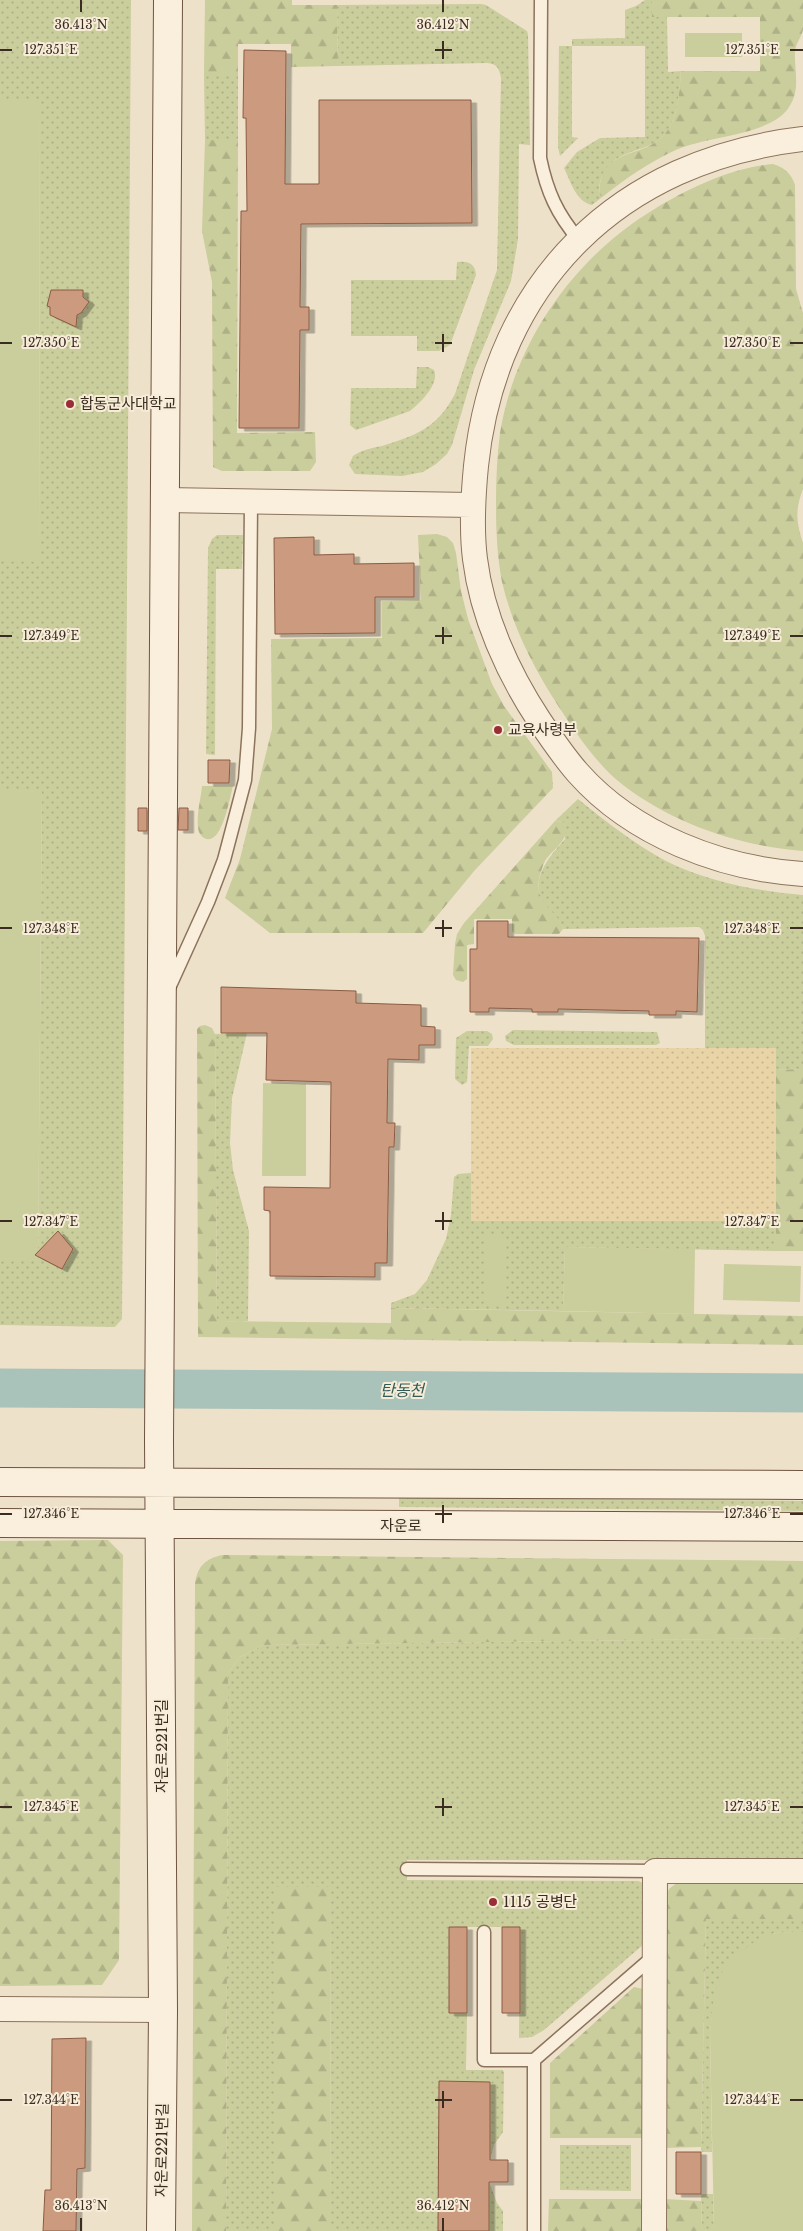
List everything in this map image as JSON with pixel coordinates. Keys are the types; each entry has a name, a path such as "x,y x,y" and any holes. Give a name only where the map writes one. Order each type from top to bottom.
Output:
{"street":[{"name":"자운로221번길","path":"161,2231 163,2010 159,1337 168,0"},
{"path":"803,139 775,142 728,153 684,170 624,202 579,240 528,303 509,338 493,378 480,431 472,504 475,559 484,603 500,644 517,686 548,733 579,774 600,794 638,822 682,845 731,863 803,874"},
{"path":"165,500 472,504"},
{"path":"0,1482 803,1485"},
{"name":"자운로","path":"0,1523 803,1527"},
{"path":"654,2231 654,1871 803,1871"},
{"path":"0,2009 163,2010"}],"lane":[{"path":"541,0 540,158 545,183 554,205 579,240"},
{"path":"161,1006 208,902 224,860 244,780 249,728 251,502"},
{"path":"407,1870 654,1871"},
{"path":"484,1932 484,2060 534,2060 654,1956"},
{"path":"534,2060 534,2231"}],"green space":[{"name":"합동군사대학교","path":"0,0 131,0 122,1319 115,1327 0,1325 0,1259 38,1259 42,791 0,790 0,561 39,561 40,100 0,99"},
{"path":"205,0 292,0 292,5 337,5 338,66 291,67 291,44 238,44 238,74 204,74"},
{"path":"645,0 652,0 652,17 667,17 668,72 681,71 677,106 668,130 654,143 612,162 601,178 601,198 592,205 586,203 578,195 564,168 577,152 600,138 645,137 645,46 572,46 572,39 625,38 625,10"},
{"path":"652,0 803,0 803,30 795,51 795,94 789,107 781,116 769,124 678,149 638,171 601,198 601,179 611,163 646,148 662,137 668,130 677,106 681,71 760,71 760,17 652,17"},
{"path":"337,5 486,5 527,31 528,35 530,145 519,144 518,239 511,281 474,370 452,445 447,454 423,472 402,476 355,474 349,465 353,456 371,448 406,438 425,429 441,415 455,394 497,270 501,78 497,67 487,63 338,66"},
{"path":"685,33 742,33 742,57 685,57"},
{"path":"559,46 572,46 572,137 578,138 560,156 558,147"},
{"path":"204,74 238,74 238,140 205,140"},
{"path":"0,99 40,99 39,562 0,561"},
{"path":"205,140 238,140 237,433 315,432 316,462 310,471 222,471 213,467 212,282 202,231"},
{"path":"773,164 787,172 792,177 795,185 796,289 803,313 803,489 797,516 803,543 803,851 755,844 708,831 685,822 643,799 604,768 579,737 557,704 517,630 502,582 497,533 496,485 498,450 508,399 519,366 534,334 553,305 574,277 598,252 625,229 653,210 711,180 757,166"},
{"path":"457,262 472,265 476,275 450,345 439,351 417,351 417,336 351,336 351,280 456,280"},
{"path":"417,367 428,367 434,370 435,375 432,387 414,408 356,430 350,425 351,388 416,388"},
{"path":"437,534 447,537 453,543 468,619 492,684 504,706 552,772 553,788 475,870 423,933 270,933 225,898 240,859 272,729 271,639 382,638 382,601 421,600 418,535"},
{"path":"217,535 243,535 242,569 216,569 215,755 206,754 208,548 212,539"},
{"path":"202,786 233,786 220,829 216,836 210,839 203,837 198,827"},
{"path":"0,790 42,790 38,1259 0,1259"},
{"path":"578,799 632,840 666,861 682,868 699,875 733,884 803,895 803,1069 776,1070 776,1048 705,1048 705,936 703,930 699,927 563,929 559,921 542,901 539,882 541,873 551,855 565,839 563,822 555,821"},
{"path":"555,821 563,822 566,833 561,843 545,861 539,877 539,888 540,896 557,917 563,929 559,934 515,934 512,931 512,919 474,919 474,944 467,945 467,979 463,982 456,980 453,975 457,934 464,923"},
{"path":"205,1025 212,1028 215,1034 217,1321 391,1323 391,1308 803,1316 803,1345 198,1337 197,1029"},
{"path":"513,1030 657,1032 660,1043 656,1045 514,1045 506,1041 505,1036"},
{"path":"467,1031 487,1031 492,1034 493,1039 488,1046 469,1046 467,1082 462,1085 455,1079 456,1038"},
{"path":"247,1033 232,1098 230,1143 233,1170 249,1231 248,1321 217,1321 215,1034"},
{"path":"803,1069 803,1251 776,1251 776,1070"},
{"path":"263,1083 306,1084 306,1176 262,1176"},
{"path":"471,1173 471,1221 776,1221 776,1251 565,1247 563,1311 391,1308 391,1303 415,1294 427,1280 446,1239 451,1215 454,1177 458,1174"},
{"path":"484,1234 504,1234 504,1304 484,1304"},
{"path":"565,1247 695,1249 694,1314 563,1311"},
{"path":"724,1264 801,1266 800,1302 723,1300"},
{"path":"399,1497 803,1501 803,1511 399,1507"},
{"path":"108,1540 123,1555 119,1960 102,1985 0,1986 0,1541"},
{"path":"222,1555 803,1561 803,1638 263,1645 240,1657 228,1673 226,2231 192,2231 195,1583 198,1572 203,1564"},
{"path":"803,1638 803,1860 407,1860 407,1880 638,1881 643,1883 645,1888 644,1944 544,2030 532,2037 519,2038 520,1927 449,1927 449,2012 467,2013 466,2070 503,2070 503,2132 494,2145 490,2160 490,2082 439,2082 438,2231 330,2231 331,1888 275,1887 275,2231 226,2231 228,1673 240,1657 263,1645"},
{"path":"803,1881 803,1919 706,1919 701,2147 664,2148 667,1894 669,1889 678,1882"},
{"path":"275,1887 331,1887 330,2231 275,2231"},
{"path":"706,1918 803,1919 803,1932 774,1933 720,1977 714,2001 710,2032 712,2152 701,2152"},
{"path":"803,1932 803,2231 714,2231 710,2032 719,1978 735,1957 760,1939 776,1933"},
{"path":"634,1987 643,1989 645,2138 550,2138 550,2063"},
{"path":"560,2145 631,2145 631,2191 560,2190"},
{"path":"489,2182 497,2203 503,2211 503,2231 489,2231"},
{"path":"701,2194 713,2194 714,2231 702,2231"},
{"path":"549,2199 645,2199 645,2231 548,2231"},
{"path":"664,2199 701,2201 702,2231 664,2231"}],"sand":[{"path":"471,1048 776,1048 776,1221 471,1221"}],"building":[{"path":"244,50 286,51 285,184 319,184 319,100 471,100 472,223 301,224 300,307 309,307 309,330 300,330 299,428 239,428 241,211 247,211 246,118 243,118"},
{"path":"51,290 83,290 83,297 89,302 81,313 77,315 76,327 50,315 50,307 47,306"},
{"path":"314,537 314,555 354,554 354,564 414,563 414,597 375,597 375,633 275,634 274,538"},
{"path":"208,760 230,760 229,783 208,783"},
{"path":"138,808 147,808 147,831 138,831"},
{"path":"179,808 188,808 188,830 178,830"},
{"path":"477,921 508,921 508,937 699,938 697,1012 676,1011 676,1015 649,1015 649,1011 558,1009 558,1012 532,1012 532,1009 489,1008 489,1012 470,1012 470,949 477,949"},
{"path":"221,987 356,991 356,1003 421,1005 421,1026 435,1027 435,1045 419,1045 419,1060 388,1059 387,1123 395,1123 394,1147 389,1147 387,1263 375,1263 375,1277 270,1276 270,1211 264,1210 264,1187 330,1188 331,1082 266,1080 267,1033 221,1033"},
{"path":"58,1231 73,1249 62,1269 35,1255"},
{"path":"449,1927 467,1927 467,2013 449,2013"},
{"path":"502,1927 520,1927 520,2013 502,2013"},
{"path":"86,2038 85,2168 77,2169 76,2231 43,2231 45,2190 51,2190 52,2039"},
{"path":"439,2081 490,2082 490,2160 508,2160 508,2182 489,2182 489,2231 438,2231"},
{"path":"676,2152 701,2152 701,2194 676,2194"}],"waterway":[{"name":"탄동천","path":"0,1388 803,1393"}],"place":[{"name":"합동군사대학교","path":"70,404"},
{"name":"교육사령부","path":"498,730"},
{"name":"1115 공병단","path":"493,1902"}]}
